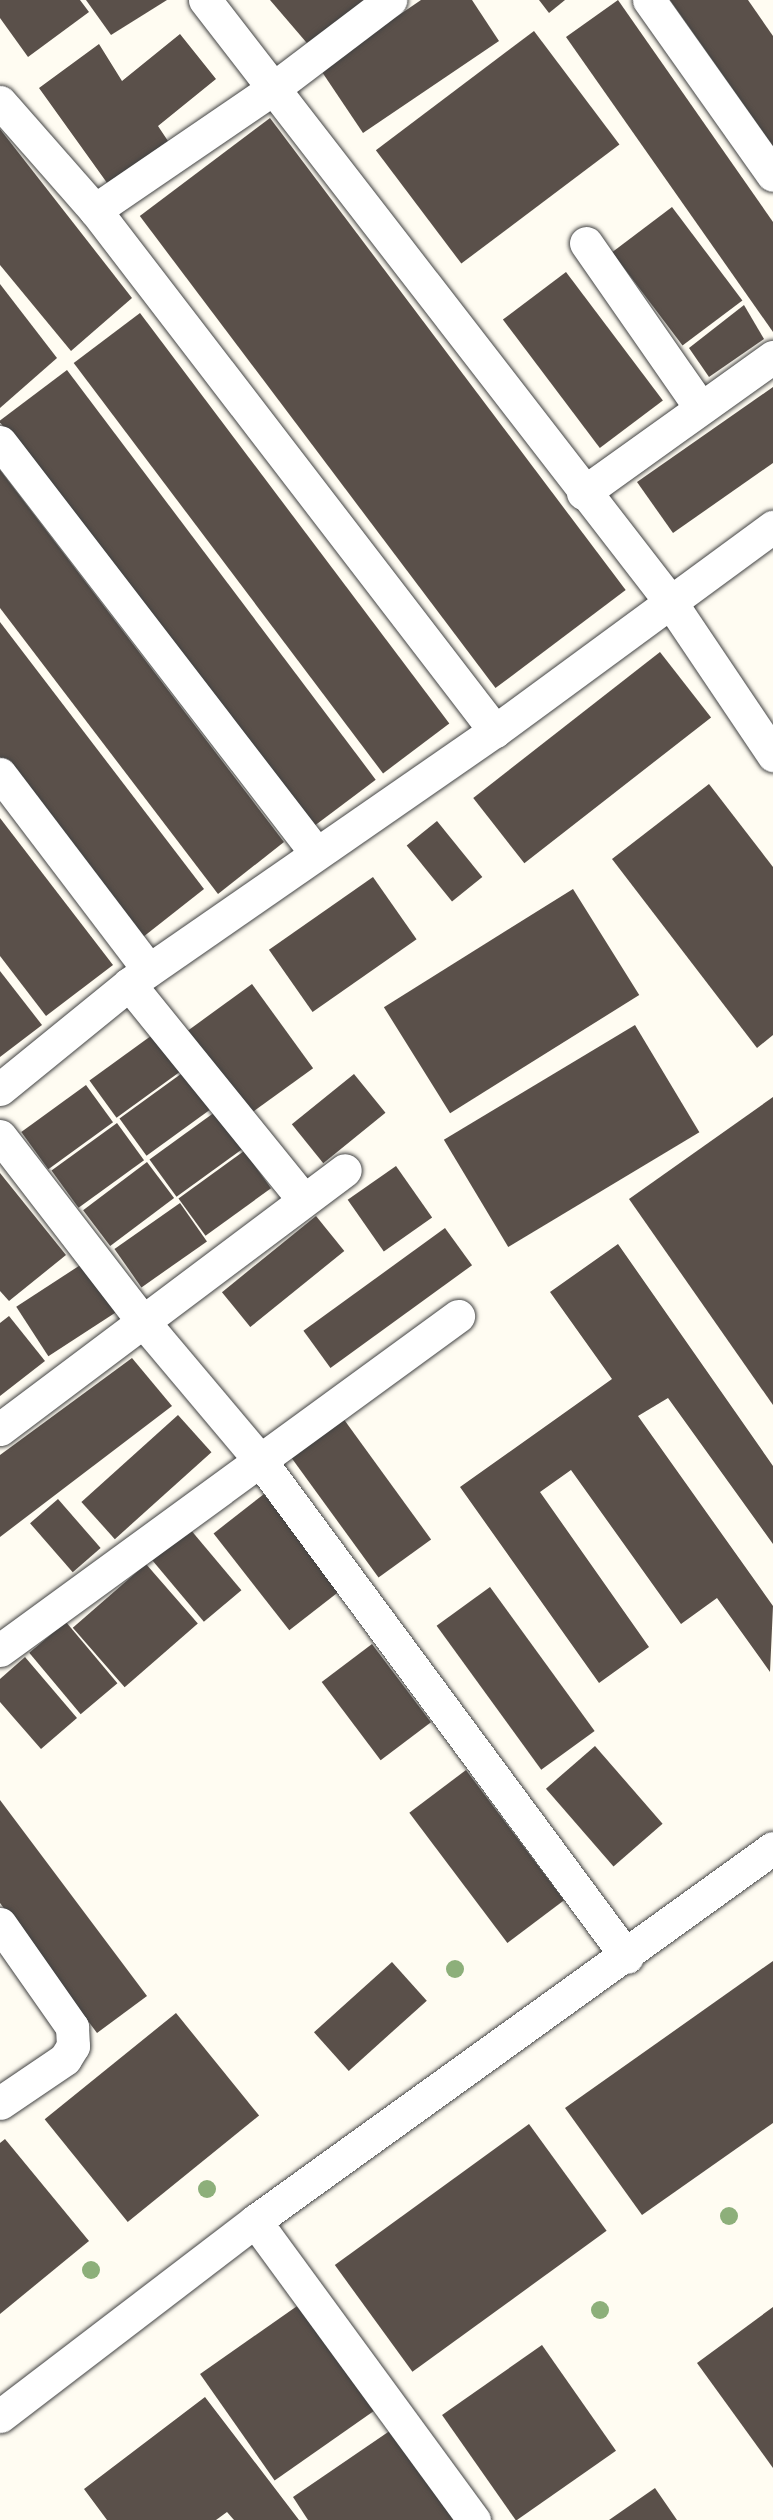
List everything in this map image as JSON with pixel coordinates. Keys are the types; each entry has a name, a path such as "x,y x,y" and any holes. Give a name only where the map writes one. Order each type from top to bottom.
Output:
{"street":[{"path":"205,0 583,493 669,600 773,755"},
{"path":"95,210 274,88 390,0"},
{"path":"649,0 773,175"},
{"path":"0,102 95,210 495,731"},
{"path":"586,243 699,407"},
{"path":"583,493 699,407 773,357"},
{"path":"0,441 316,854"},
{"path":"0,1089 139,977 495,731 669,600 773,527"},
{"path":"0,774 139,977 303,1199"},
{"path":"0,1136 141,1319 259,1459 627,1957"},
{"path":"0,1429 141,1319 345,1170"},
{"path":"0,1650 458,1316"},
{"path":"0,2416 255,2221 627,1957 773,1848"},
{"path":"0,1924 72,2027 73,2046 65,2059 0,2103"},
{"path":"255,2221 474,2520"}],"building":[{"path":"0,0 80,0 89,12 28,57 0,18"},
{"path":"86,0 167,0 111,35"},
{"path":"270,0 368,0 312,49"},
{"path":"421,0 472,0 499,41 363,133 320,69"},
{"path":"539,0 565,0 549,13"},
{"path":"618,0 773,222 773,332 566,37"},
{"path":"670,0 748,0 773,36 773,146"},
{"path":"534,31 619,144 461,264 376,150"},
{"path":"180,34 216,79 158,126 170,144 110,187 39,88 99,44 122,81"},
{"path":"270,118 626,590 495,688 140,216"},
{"path":"0,129 132,298 71,351 0,265"},
{"path":"672,207 742,300 683,346 612,252"},
{"path":"566,272 663,401 600,448 503,320"},
{"path":"0,284 57,358 0,408"},
{"path":"744,305 764,339 709,377 689,348"},
{"path":"140,313 449,723 383,773 74,363"},
{"path":"67,370 376,780 308,831 0,422"},
{"path":"773,387 773,463 673,533 637,482"},
{"path":"0,470 284,842 218,894 0,608"},
{"path":"0,622 204,889 138,941 0,760"},
{"path":"660,652 711,717 524,863 473,798"},
{"path":"709,784 773,867 773,1035 757,1048 612,859"},
{"path":"0,818 113,965 46,1016 0,956"},
{"path":"437,821 482,877 452,901 407,846"},
{"path":"373,877 417,939 313,1012 269,950"},
{"path":"573,889 639,995 450,1113 384,1007"},
{"path":"0,971 42,1025 0,1057"},
{"path":"252,984 313,1068 249,1115 188,1030"},
{"path":"635,1025 699,1132 508,1247 444,1140"},
{"path":"155,1033 182,1070 117,1118 89,1081"},
{"path":"185,1071 212,1108 147,1156 119,1119"},
{"path":"354,1074 385,1113 323,1163 292,1124"},
{"path":"86,1085 113,1122 48,1169 21,1132"},
{"path":"773,1097 773,1405 629,1199"},
{"path":"215,1112 242,1149 177,1197 149,1160"},
{"path":"117,1123 144,1160 79,1208 51,1171"},
{"path":"244,1151 271,1188 206,1236 178,1199"},
{"path":"147,1162 174,1198 110,1246 83,1210"},
{"path":"396,1166 432,1218 384,1251 348,1200"},
{"path":"0,1173 66,1255 9,1301 0,1291"},
{"path":"180,1203 207,1242 141,1287 114,1249"},
{"path":"316,1216 344,1251 250,1327 222,1292"},
{"path":"445,1228 472,1265 330,1368 303,1331"},
{"path":"618,1244 773,1466 773,1544 668,1398 638,1416 773,1606 770,1672 717,1598 681,1624 571,1470 540,1492 649,1647 599,1683 460,1487 612,1379 550,1292"},
{"path":"85,1262 117,1311 48,1356 16,1307"},
{"path":"9,1316 45,1361 0,1396 0,1323"},
{"path":"132,1358 172,1406 0,1537 0,1455"},
{"path":"340,1414 431,1539 379,1578 287,1452"},
{"path":"178,1415 211,1452 115,1539 81,1502"},
{"path":"264,1494 340,1591 289,1630 214,1533"},
{"path":"58,1499 101,1548 73,1572 30,1523"},
{"path":"190,1529 241,1590 204,1622 152,1560"},
{"path":"146,1564 198,1624 125,1687 73,1628"},
{"path":"490,1587 595,1731 541,1770 437,1626"},
{"path":"66,1622 117,1683 81,1714 29,1653"},
{"path":"372,1644 431,1722 381,1760 322,1682"},
{"path":"25,1657 77,1718 41,1749 0,1702 0,1679"},
{"path":"595,1746 663,1824 614,1866 546,1789"},
{"path":"466,1770 564,1900 507,1943 409,1813"},
{"path":"0,1800 147,1996 97,2033 0,1903"},
{"path":"773,1961 773,2123 642,2215 565,2108"},
{"path":"392,1962 427,2001 349,2071 314,2032"},
{"path":"176,2013 259,2116 128,2222 45,2119"},
{"path":"529,2124 607,2231 412,2372 335,2265"},
{"path":"5,2139 89,2241 0,2314 0,2143"},
{"path":"300,2304 375,2410 275,2480 200,2374"},
{"path":"773,2307 773,2468 697,2363"},
{"path":"542,2345 616,2451 516,2520 442,2415"},
{"path":"205,2397 299,2520 234,2520 227,2512 216,2520 107,2520 84,2489"},
{"path":"394,2428 457,2520 308,2520 293,2497"},
{"path":"655,2488 677,2520 609,2520"}]}
